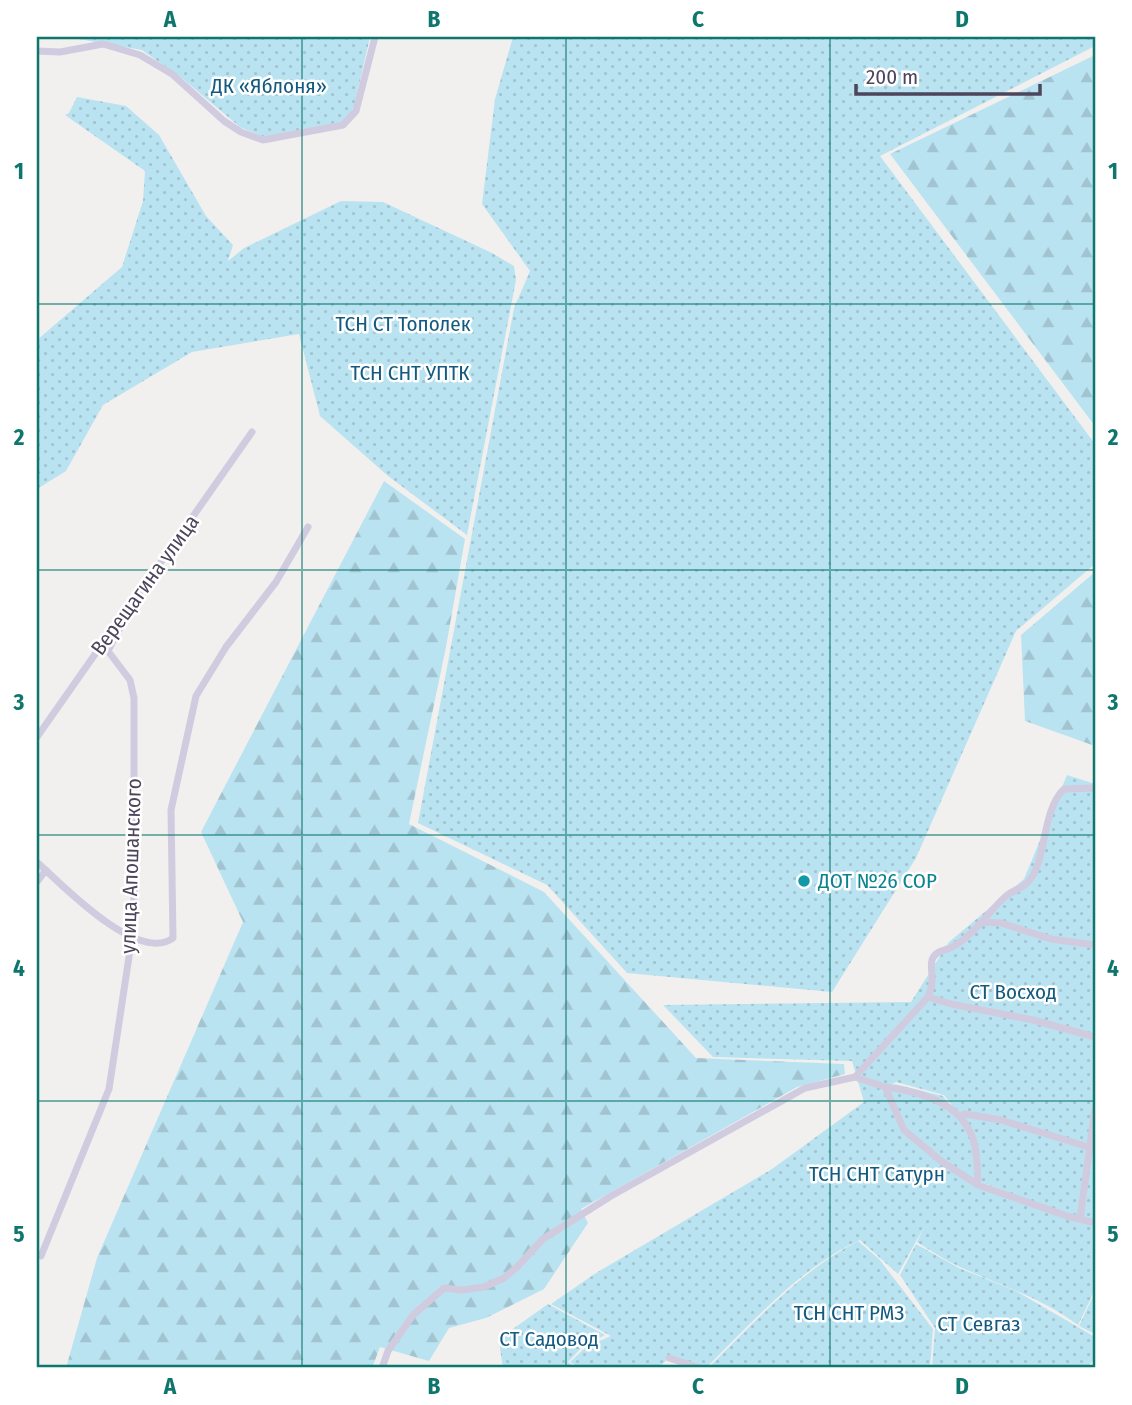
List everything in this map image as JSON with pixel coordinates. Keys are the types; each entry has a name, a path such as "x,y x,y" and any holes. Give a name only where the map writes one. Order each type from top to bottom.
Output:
{"street":[{"path":"37,51 60,52 103,44 140,55 172,74 233,126 263,140 343,125 350,120 356,111 375,37"},
{"name":"Верещагина улица","path":"37,737 252,432"},
{"path":"37,862 90,910 132,937 157,945 173,938 172,810 196,696 226,647 276,582 308,527"},
{"name":"улица Апошанского","path":"41,1256 109,1089 132,937 134,698 130,680 107,651 133,602"},
{"path":"855,1077 928,997 932,983 932,960 938,952 954,947 982,922 1002,899 1014,889 1028,883 1040,857 1045,829 1056,796 1064,789 1095,788"},
{"path":"37,882 46,870"},
{"path":"982,922 1001,923 1052,939 1095,945"},
{"path":"928,997 1095,1037"},
{"path":"382,1368 388,1351 413,1315 444,1288 462,1290 484,1287 505,1278 542,1239 611,1196 806,1088 855,1077 936,1099 960,1115 971,1134 978,1185"},
{"path":"885,1087 904,1130 941,1161 978,1185 1095,1223"},
{"path":"1080,1219 1095,1108"},
{"path":"960,1115 1001,1120 1088,1147"},
{"path":"670,1357 701,1368"}],"green space":[{"name":"ДК «Яблоня»","path":"370,37 354,107 346,121 264,137 240,127 183,79 142,50 73,38"},
{"path":"513,37 1095,37 1095,46 880,156 1095,444 1095,564 1016,631 916,858 832,992 627,973 547,885 418,823 514,308 530,271 482,204 495,99"},
{"path":"1095,55 1095,426 890,154"},
{"name":"ТСН СТ Тополек","path":"77,97 126,106 159,135 206,216 233,245 228,261 244,248 341,201 383,202 514,266 516,280 467,535 388,476 320,416 299,334 192,352 103,405 66,471 37,489 37,340 122,267 143,201 145,171 65,115 69,113"},
{"path":"384,481 465,539 446,647 409,824 544,892 696,1058 844,1064 845,1074 797,1087 581,1209 588,1223 544,1289 486,1318 449,1328 429,1361 380,1347 372,1368 66,1368 97,1258 243,922 201,832"},
{"path":"1095,572 1095,746 1025,721 1021,635"},
{"path":"1067,775 1095,784 1095,1097 1078,1218 978,1181 975,1135 944,1095 896,1082 875,1095 895,1084 943,1096 974,1136 976,1182 958,1172 957,1175 971,1184 1095,1227 1095,1290 1078,1325 1035,1299 960,1267 917,1242 924,1227 898,1274 860,1240 817,1265 778,1297 706,1368 670,1357 658,1368 580,1368 570,1362 586,1347 611,1336 551,1304 596,1273 772,1169 864,1102 852,1061 713,1057 663,1005 911,1002 949,942 1024,879"},
{"path":"1095,1109 1095,1222 1082,1218"},
{"name":"ТСН СНТ РМЗ","path":"858,1241 879,1259 933,1329 930,1368 710,1366 798,1282"},
{"name":"СТ Севгаз","path":"916,1244 959,1268 1016,1291 1095,1337 1095,1359 1086,1368 932,1368 935,1328 900,1275"},
{"path":"1095,1292 1095,1334 1079,1326"},
{"name":"СТ Садовод","path":"548,1304 605,1335 582,1347 568,1362 576,1368 503,1368 499,1342"}],"place":[{"name":"ДОТ №26 СОР","path":"804,881"}],"park label":[{"name":"ТСН СНТ УПТК","path":"410,373"},
{"name":"СТ Восход","path":"1013,992"},
{"name":"ТСН СНТ Сатурн","path":"877,1174"}]}
